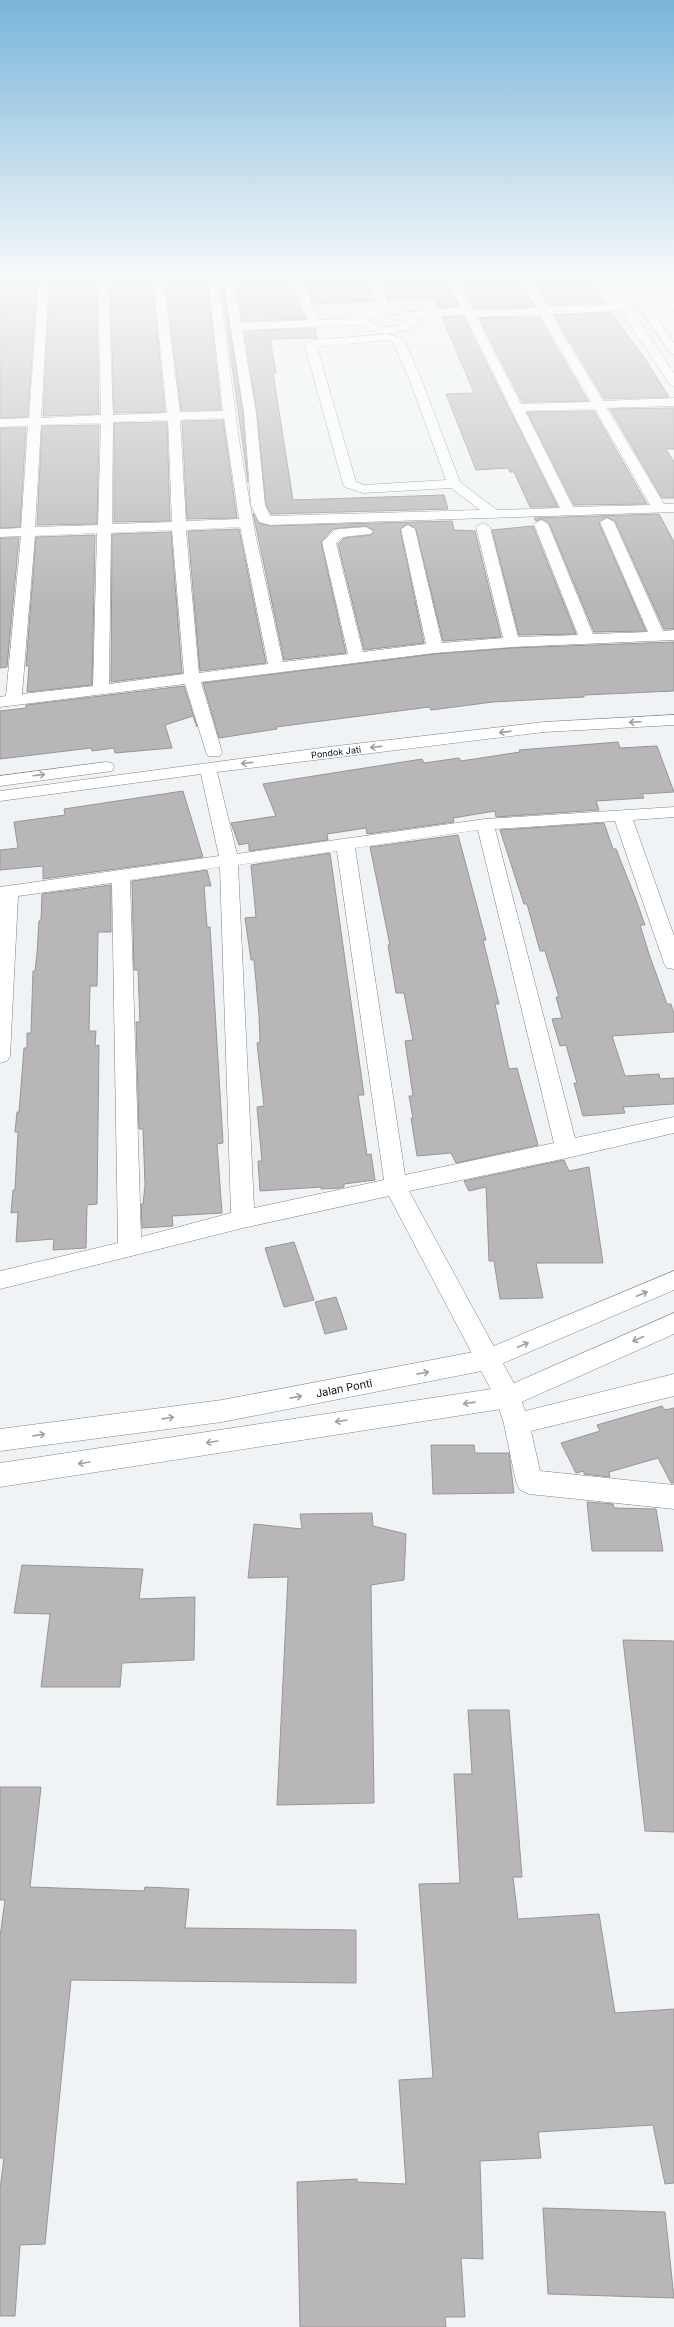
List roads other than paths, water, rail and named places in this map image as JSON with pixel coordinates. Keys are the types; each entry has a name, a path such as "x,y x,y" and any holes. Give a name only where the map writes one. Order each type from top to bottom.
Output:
{"street":[{"path":"36,388 28,532 7,701 101,691 276,666 435,648 512,642 674,635"},
{"path":"101,691 103,529 107,419 106,388"},
{"path":"171,388 174,416 179,526 192,679 211,760 229,859 243,1219"},
{"path":"227,388 246,523 276,666"},
{"path":"246,388 250,413 258,505 264,519 270,521 674,508"},
{"path":"323,388 350,484 363,489 454,484"},
{"path":"418,388 454,484 494,514"},
{"path":"509,388 569,512"},
{"path":"588,388 660,508"},
{"path":"519,408 674,402"},
{"path":"0,423 230,414"},
{"path":"356,657 329,542 333,536 343,532 674,520"},
{"path":"607,522 658,636"},
{"path":"0,533 246,523"},
{"path":"541,524 587,639"},
{"path":"483,527 512,642"},
{"path":"408,529 435,648"},
{"name":"Pondok Jati","path":"0,780 211,760 325,746 537,714 674,707"},
{"name":"Pondok Jati","path":"325,746 544,727 674,720"},
{"name":"Pondok Jati","path":"0,796 211,760"},
{"path":"0,1056 5,892 229,859 485,824 674,812"},
{"path":"622,815 674,963"},
{"path":"485,824 567,1150"},
{"path":"345,844 396,1187 508,1397 517,1424 529,1482 674,1497"},
{"path":"121,876 130,1249"},
{"path":"0,1280 130,1249 243,1219 567,1150 674,1125"},
{"name":"Jalan Ponti","path":"0,1440 222,1411 487,1360 674,1280"},
{"path":"0,1475 388,1414 508,1397 674,1323"},
{"path":"517,1424 674,1385"}]}
